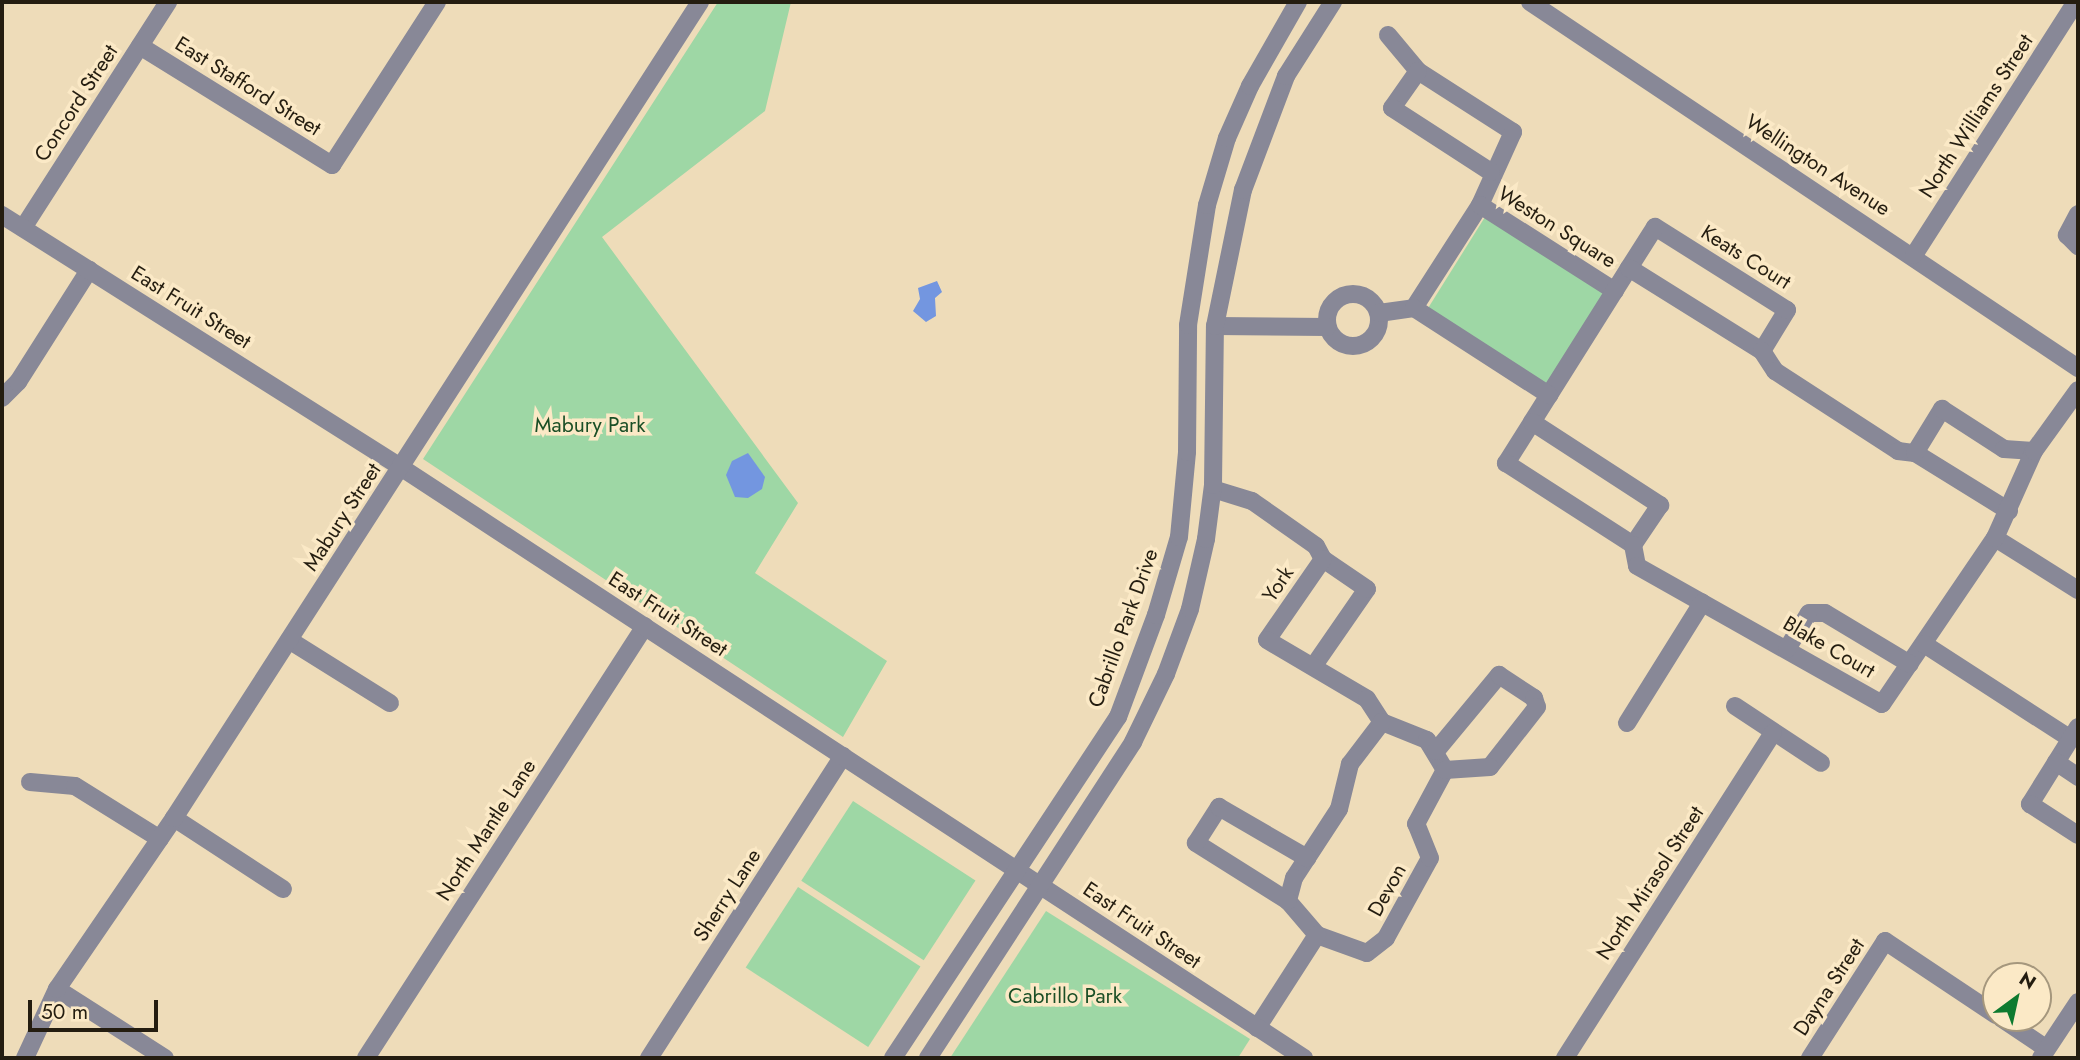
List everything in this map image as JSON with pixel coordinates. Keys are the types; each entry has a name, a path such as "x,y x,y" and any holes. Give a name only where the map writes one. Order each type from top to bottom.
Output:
{"street":[{"name":"Concord Street","path":"23,228 169,2"},
{"name":"East Stafford Street","path":"140,46 332,165 438,2"},
{"name":"Mabury Street","path":"24,1058 57,989 174,818 700,2"},
{"name":"Cabrillo Park Drive","path":"893,1058 1118,717 1156,615 1179,537 1187,452 1188,325 1207,205 1227,138 1250,86 1298,2"},
{"path":"928,1058 1133,742 1166,674 1190,609 1213,489 1215,326 1243,190 1261,132 1286,76 1332,2"},
{"name":"Wellington Avenue","path":"1531,2 1914,255 2078,368"},
{"name":"North Williams Street","path":"1914,255 2072,23 2076,2"},
{"path":"1388,35 1418,71 1513,132 1491,172 1479,205"},
{"path":"1418,71 1392,108 1491,172"},
{"name":"Weston Square","path":"1413,308 1479,205 1615,290 1506,463 1633,545"},
{"path":"2078,214 2067,235 2078,246"},
{"name":"East Fruit Street","path":"2,215 402,468 1304,1058"},
{"name":"Keats Court","path":"1615,290 1655,227 1787,310 1762,351"},
{"path":"1629,268 1762,351 1775,370 1898,451 1915,453 2009,511"},
{"path":"2,398 18,382 89,270"},
{"path":"1342,297 1368,298 1378,313 1378,329 1360,346 1344,345 1328,327 1329,309 1342,297"},
{"path":"1378,313 1413,308 1549,394"},
{"path":"1215,326 1328,327"},
{"name":"Blake Court","path":"1633,545 1637,566 1702,603 1726,613 1882,704 1995,538 2034,451 2078,390"},
{"path":"1915,453 1942,409 2004,449 2034,451"},
{"path":"1532,422 1660,505 1633,545"},
{"path":"1213,489 1252,501 1316,546 1323,559"},
{"path":"1995,538 2078,590"},
{"name":"York","path":"1315,664 1367,589 1323,559 1267,640 1315,664 1367,699 1382,722"},
{"path":"1628,723 1702,603"},
{"path":"1787,649 1809,612 1825,613 1910,664"},
{"name":"North Mantle Lane","path":"366,1058 645,626"},
{"path":"289,640 390,703"},
{"path":"1924,644 2075,733 2030,804 2078,835"},
{"path":"1288,901 1294,878 1339,809 1350,764 1382,722 1408,729 1436,751 1445,770 1490,766 1537,707 1534,698 1499,675 1436,751"},
{"path":"1735,706 1821,763"},
{"name":"North Mirasol Street","path":"1565,1058 1773,733"},
{"name":"Sherry Lane","path":"649,1058 843,756"},
{"path":"2056,762 2078,777"},
{"name":"Devon","path":"1317,934 1367,953 1386,938 1430,858 1416,824 1445,770"},
{"path":"30,782 75,786 160,839"},
{"path":"1257,1028 1317,934 1288,901 1196,843 1219,807 1307,858"},
{"path":"174,818 284,889"},
{"name":"Dayna Street","path":"1810,1058 1885,941 1982,1006"},
{"path":"57,989 165,1058"},
{"path":"2018,1032 2044,1053 2078,1002"}],"green space":[{"name":"Mabury Park","path":"718,2 791,2 765,111 602,237 798,503 755,573 887,661 843,737 423,459"},
{"path":"1485,217 1608,294 1550,387 1427,310"},
{"path":"853,801 975,881 924,960 801,881"},
{"path":"798,887 920,967 868,1047 746,968"},
{"name":"Cabrillo Park","path":"1046,911 1250,1039 1238,1058 950,1058"}],"water":[{"path":"937,281 942,292 935,298 936,316 926,322 913,311 920,299 918,288"},
{"path":"748,453 765,477 762,489 748,498 735,497 726,475 732,461"}]}
